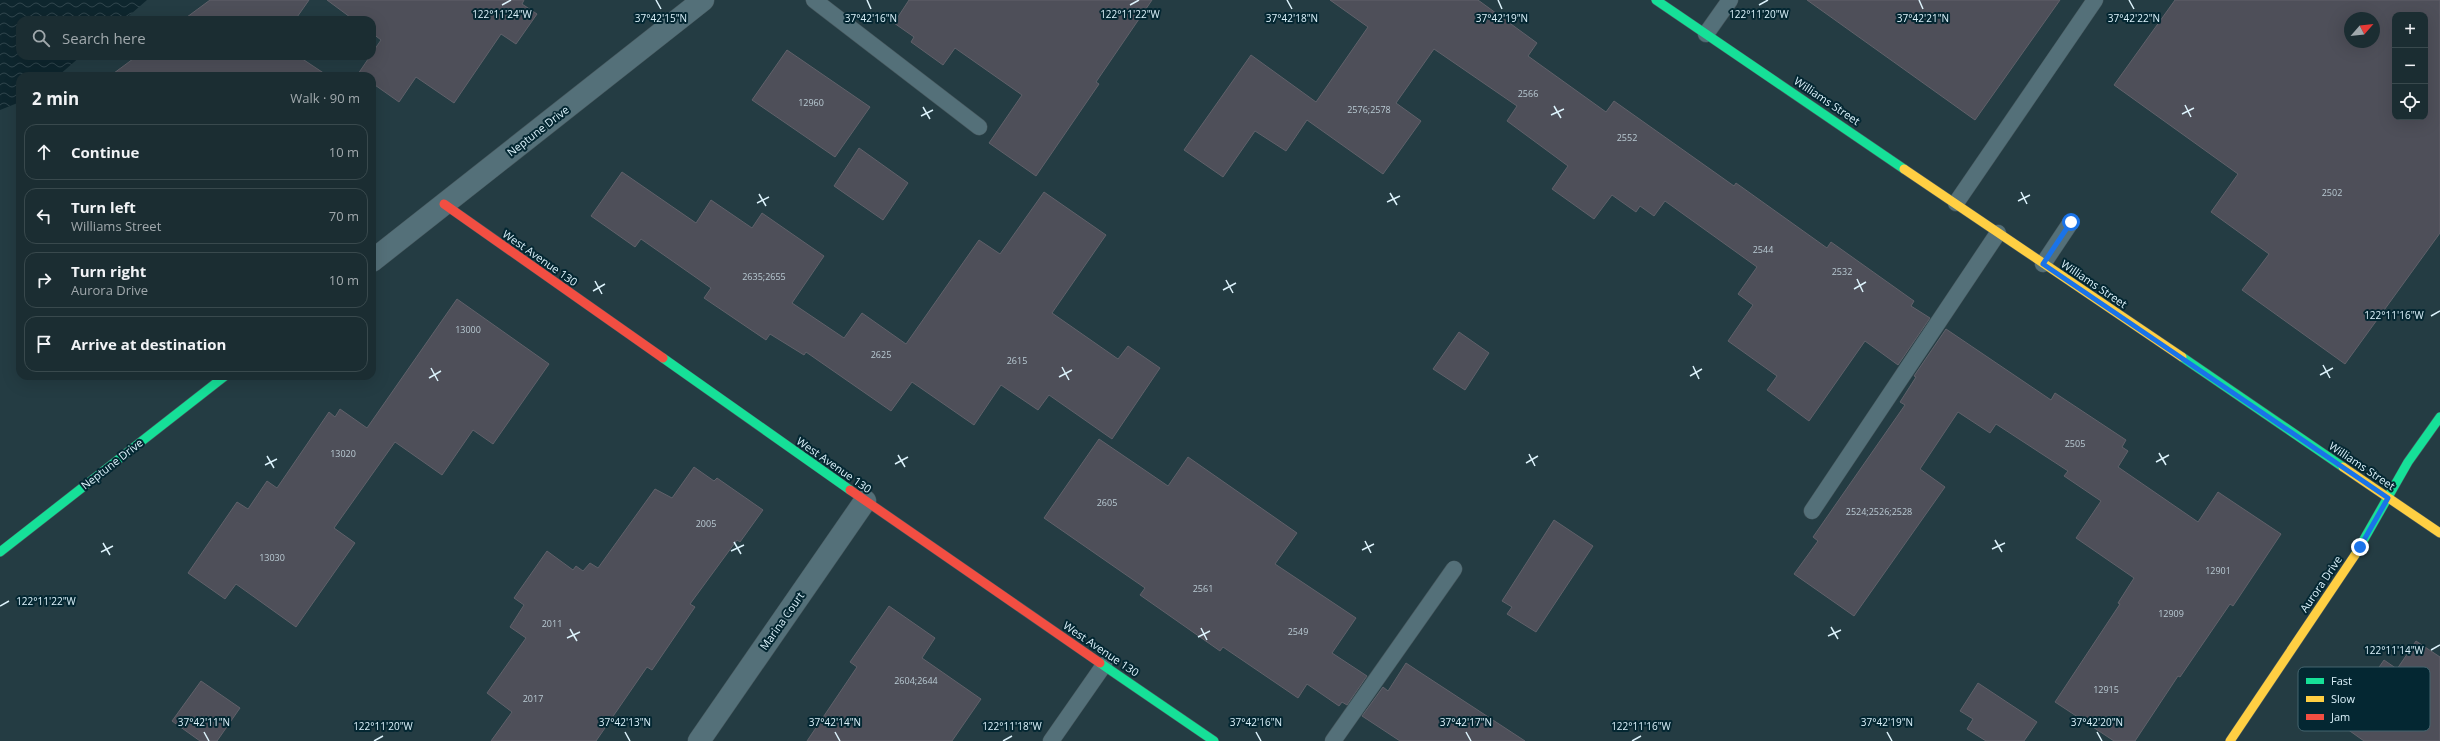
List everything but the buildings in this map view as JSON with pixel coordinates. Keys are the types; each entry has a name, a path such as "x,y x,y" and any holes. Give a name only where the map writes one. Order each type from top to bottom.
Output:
{"street":[{"name":"Neptune Drive","path":"376,258 704,0"},
{"name":"Williams Street","path":"1656,0 2440,533"},
{"name":"West Avenue 130","path":"444,204 865,501 1214,741"},
{"name":"Neptune Drive","path":"0,552 220,380"},
{"name":"Aurora Drive","path":"2230,741 2356,555 2408,462 2440,417"},
{"name":"Marina Court","path":"699,741 865,501"}],"lane":[{"path":"814,0 979,127"},
{"path":"1706,34 1730,0"},
{"path":"1956,203 2096,0"},
{"path":"2043,264 2071,222"},
{"path":"1812,511 1998,233"},
{"path":"1333,741 1454,569"},
{"path":"1052,741 1104,666"}],"water":[{"path":"0,0 147,0 129,16 16,16 16,60 76,60 63,72 16,72 16,104 0,110"}],"traffic: fast":[{"path":"1656,0 1904,169"},
{"path":"2182,357 2343,467"},
{"path":"663,358 850,490"},
{"path":"0,552 220,380"},
{"path":"2355,555 2408,462 2440,417"},
{"path":"1100,663 1214,741"}],"traffic: slow":[{"path":"1904,169 2182,357"},
{"path":"2343,467 2440,533"},
{"path":"2230,741 2355,555"}],"traffic: jam":[{"path":"444,204 663,358"},
{"path":"850,490 1100,663"}],"route":[{"path":"2071,222 2043,264 2388,498 2360,547"}]}
